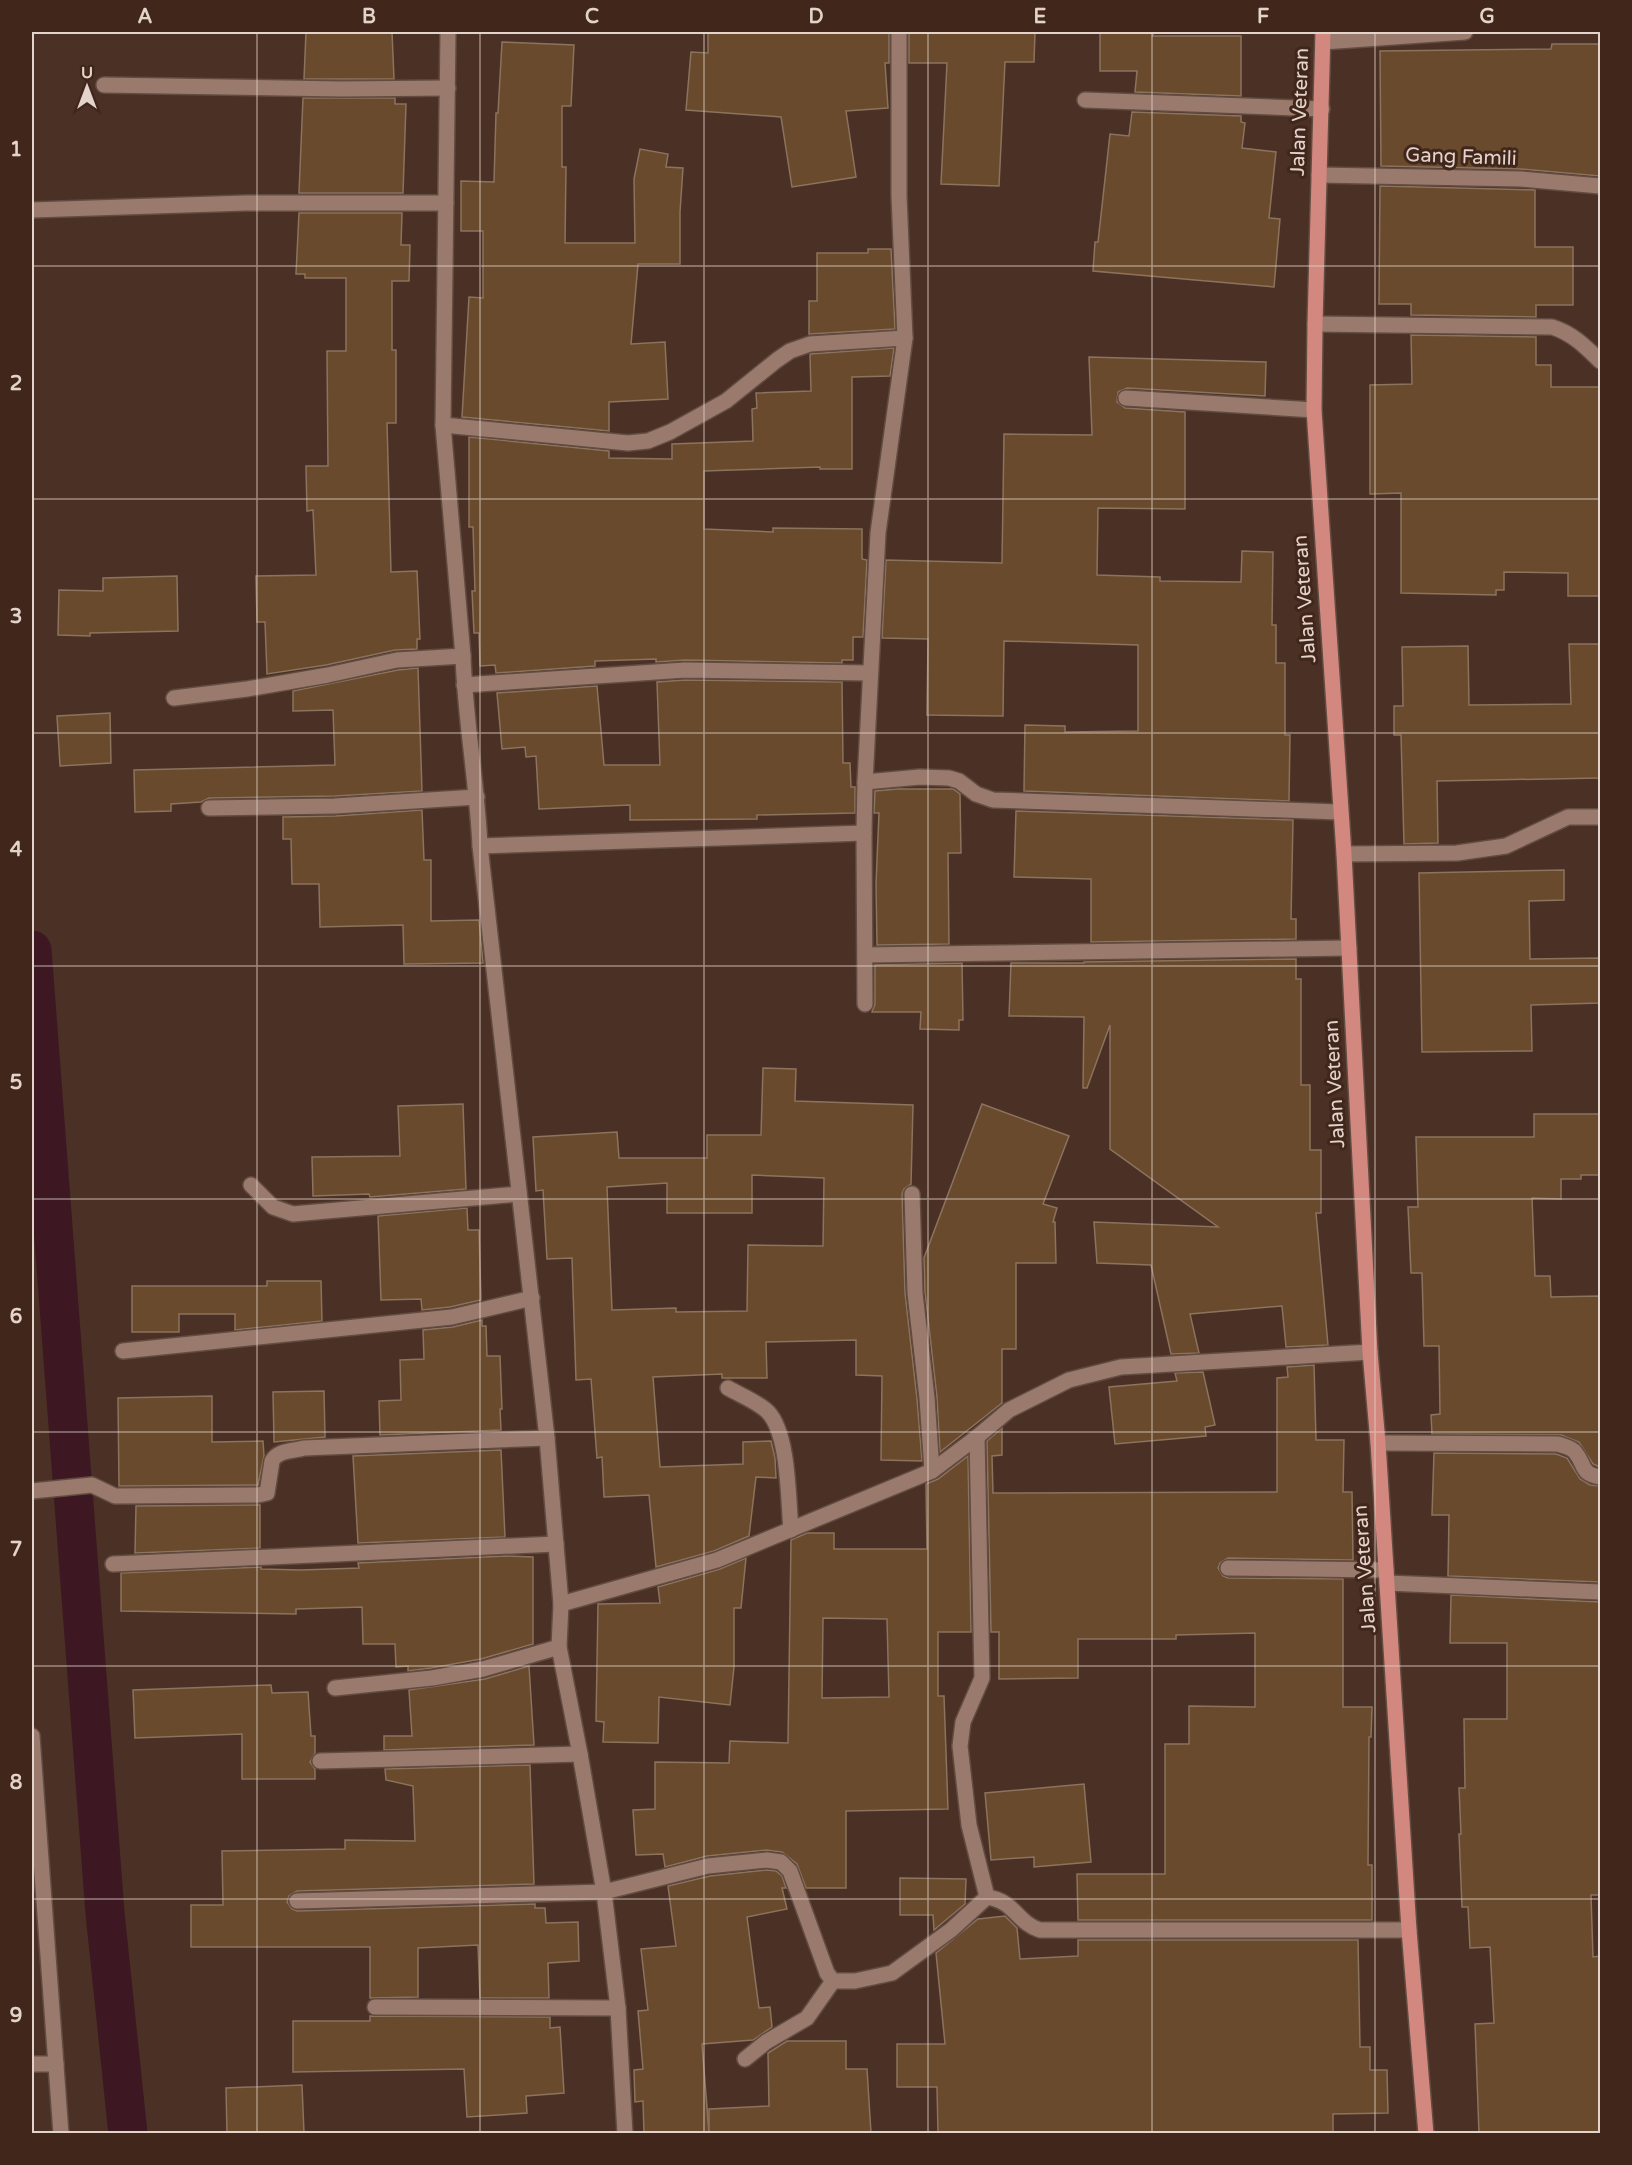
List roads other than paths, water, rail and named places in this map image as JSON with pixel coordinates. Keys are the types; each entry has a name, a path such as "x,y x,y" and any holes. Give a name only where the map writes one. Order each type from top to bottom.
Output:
{"main road":[{"name":"Jalan Veteran","path":"1323,37 1314,410 1344,854 1371,1352 1409,1930 1426,2133"}],"street":[{"path":"448,32 443,425 464,685 547,1438 561,1604 559,1647 604,1892 618,2008 625,2133"},
{"path":"865,1004 865,782 878,533 905,338 899,196 899,32"},
{"path":"1323,37 1465,32"},
{"path":"104,85 341,89 448,88"},
{"path":"1085,100 1323,109"},
{"name":"Gang Famili","path":"1319,176 1510,179 1600,186"},
{"path":"32,210 246,203 446,203"},
{"path":"1315,324 1552,327 1577,339 1600,362"},
{"path":"443,425 628,443 648,441 670,432 726,401 790,351 810,344 905,338"},
{"path":"1126,398 1314,410"},
{"path":"174,698 247,689 397,660 463,656"},
{"path":"464,685 685,670 870,673"},
{"path":"865,782 920,777 949,778 958,781 976,794 993,800 1340,812"},
{"path":"209,808 335,806 477,797"},
{"path":"1344,854 1457,853 1506,846 1568,817 1600,817"},
{"path":"480,846 864,833"},
{"path":"865,955 1349,948"},
{"path":"251,1185 273,1207 293,1214 519,1194"},
{"path":"912,1194 915,1293 927,1398 932,1471"},
{"path":"123,1351 452,1317 532,1298"},
{"path":"561,1604 717,1560 932,1471 1009,1410 1069,1380 1121,1367 1371,1352"},
{"path":"728,1388 767,1411 777,1425 782,1442 791,1530"},
{"path":"977,1437 982,1678 963,1722 960,1746 969,1825 987,1897"},
{"path":"32,1491 92,1485 115,1496 258,1495 267,1493 272,1461 274,1456 282,1453 304,1449 547,1438"},
{"path":"1378,1443 1558,1444 1575,1452 1585,1472 1590,1476 1600,1477"},
{"path":"113,1564 556,1544"},
{"path":"1228,1568 1600,1592"},
{"path":"334,1688 432,1678 483,1669 559,1647"},
{"path":"32,1736 60,2133"},
{"path":"320,1761 580,1755"},
{"path":"297,1901 604,1892 708,1866 767,1860 781,1862 790,1871 822,1965 833,1981"},
{"path":"833,1981 855,1981 892,1973 951,1930 987,1897 998,1898 1008,1904 1030,1927 1040,1930 1409,1930"},
{"path":"745,2059 766,2042 807,2018 833,1981"},
{"path":"375,2007 618,2008"},
{"path":"32,2064 56,2064"}],"waterway":[{"path":"32,950 105,1913 128,2134"}]}
